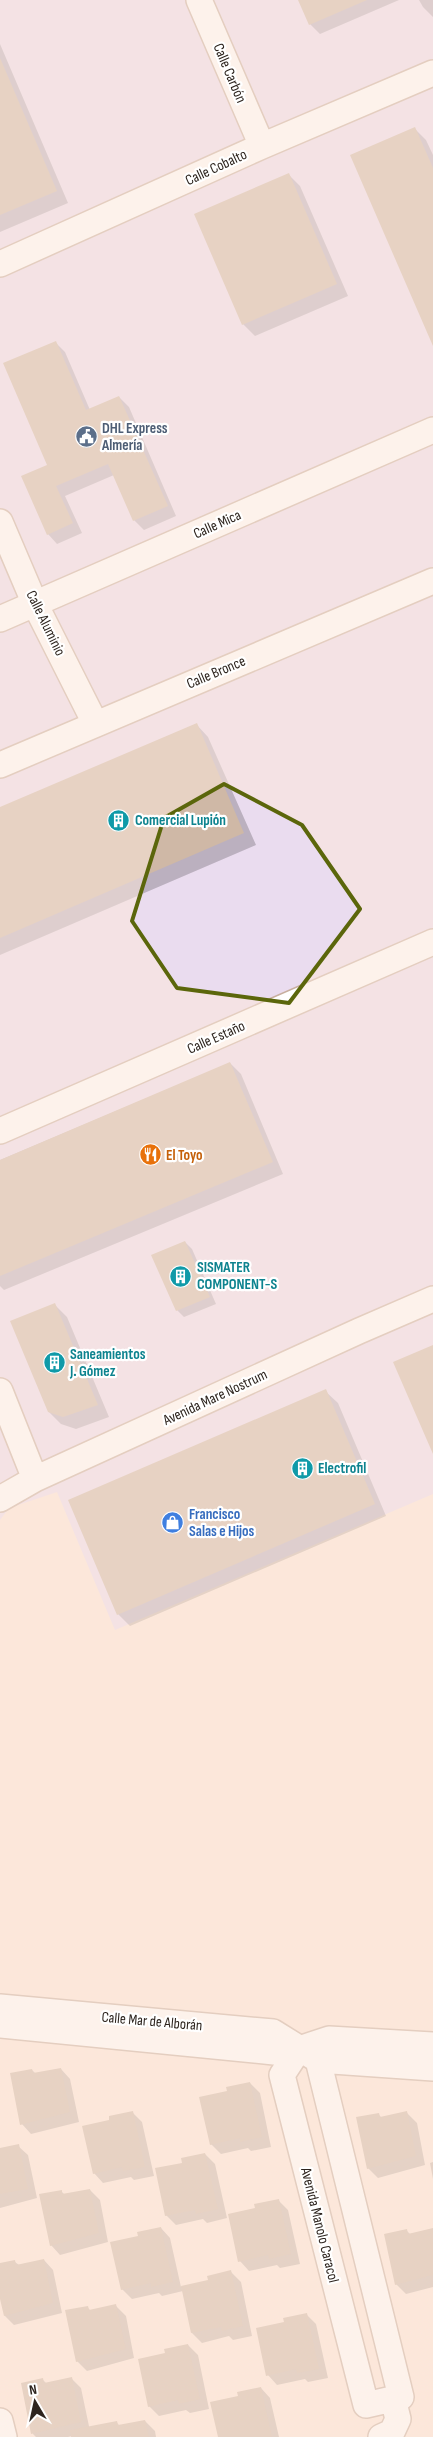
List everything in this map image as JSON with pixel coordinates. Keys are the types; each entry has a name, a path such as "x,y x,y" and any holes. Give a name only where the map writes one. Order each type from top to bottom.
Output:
{"street":[{"name":"Calle Carbón","path":"199,0 262,146"},
{"name":"Calle Cobalto","path":"0,264 262,146 433,73"},
{"name":"Calle Mica","path":"0,619 433,430"},
{"name":"Calle Aluminio","path":"0,522 35,604 96,723"},
{"name":"Calle Bronce","path":"0,765 433,581"},
{"name":"Calle Estaño","path":"0,1131 433,942"},
{"name":"Avenida Mare Nostrum","path":"0,1499 35,1479 433,1299"},
{"path":"0,1391 35,1479"},
{"name":"Calle Mar de Alborán","path":"0,2007 274,2032 309,2055"},
{"name":"Calle Mar de Alborán","path":"0,2025 433,2068"},
{"path":"381,2437 392,2432 398,2419 397,2398 309,2055 329,2039 433,2045"},
{"name":"Avenida Manolo Caracol","path":"309,2055 282,2075 366,2405 397,2398"},
{"path":"0,2421 4,2437"}],"highlighted area":[{"path":"224,784 302,825 360,909 289,1003 177,988 132,921 164,818"}],"shaded area":[{"path":"0,0 433,0 433,1494 115,1630 57,1492 9,1508 0,1520"}],"building":[{"path":"298,0 367,0 309,25"},
{"path":"0,58 57,191 0,215"},
{"path":"415,127 433,168 433,346 350,155"},
{"path":"289,173 337,284 242,325 194,214"},
{"name":"DHL Express Almería","path":"56,341 86,410 119,396 168,506 133,521 108,464 56,486 73,523 47,535 21,476 47,465 3,363"},
{"name":"Comercial Lupión","path":"197,723 244,833 0,938 0,807"},
{"path":"230,1062 273,1162 0,1276 0,1160"},
{"name":"SISMATER COMPONENT-S","path":"185,1241 210,1297 176,1311 151,1255"},
{"name":"Saneamientos J. Gómez","path":"55,1303 98,1405 63,1417 48,1412 10,1321"},
{"path":"433,1345 433,1454 393,1362"},
{"name":"Francisco Salas e Hijos","path":"326,1389 375,1504 117,1615 68,1500"},
{"path":"61,2068 70,2112 20,2125 10,2073 32,2069 33,2073"},
{"path":"250,2082 262,2137 240,2142 240,2138 210,2145 199,2097 227,2091 226,2087"},
{"path":"133,2111 145,2167 123,2171 122,2167 93,2174 82,2126 109,2120 109,2116"},
{"path":"407,2111 416,2156 367,2169 356,2117 379,2113 380,2117"},
{"path":"19,2144 28,2189 0,2194 0,2148"},
{"path":"205,2153 218,2209 196,2214 195,2210 165,2216 155,2168 182,2163 181,2158"},
{"path":"90,2189 99,2233 50,2246 39,2194 62,2190 62,2194"},
{"path":"279,2199 291,2254 269,2259 268,2255 238,2262 228,2214 255,2208 254,2204"},
{"path":"161,2227 173,2282 151,2287 151,2283 121,2290 110,2242 138,2236 137,2232"},
{"path":"433,2228 433,2275 395,2285 384,2234 407,2229 408,2234"},
{"path":"44,2259 53,2303 4,2316 0,2299 0,2263 15,2260 16,2265"},
{"path":"231,2270 243,2326 222,2331 221,2327 191,2333 181,2286 208,2280 207,2276"},
{"path":"116,2304 126,2349 76,2362 65,2310 88,2306 89,2310"},
{"path":"307,2313 319,2369 297,2373 296,2369 266,2376 256,2328 284,2322 283,2318"},
{"path":"188,2344 200,2399 179,2404 178,2400 148,2407 138,2359 165,2353 164,2349"},
{"path":"72,2377 81,2422 31,2434 21,2383 43,2378 44,2383"},
{"path":"261,2387 272,2437 218,2437 210,2402 238,2396 237,2392"},
{"path":"145,2420 149,2437 71,2437 70,2430 117,2421 118,2425"}],"place":[{"name":"DHL Express Almería","path":"86,437"},
{"name":"Comercial Lupión","path":"119,820"},
{"name":"El Toyo","path":"150,1155"},
{"name":"SISMATER COMPONENT-S","path":"181,1276"},
{"name":"Saneamientos J. Gómez","path":"54,1363"},
{"name":"Electrofil","path":"302,1468"},
{"name":"Francisco Salas e Hijos","path":"173,1523"}]}
